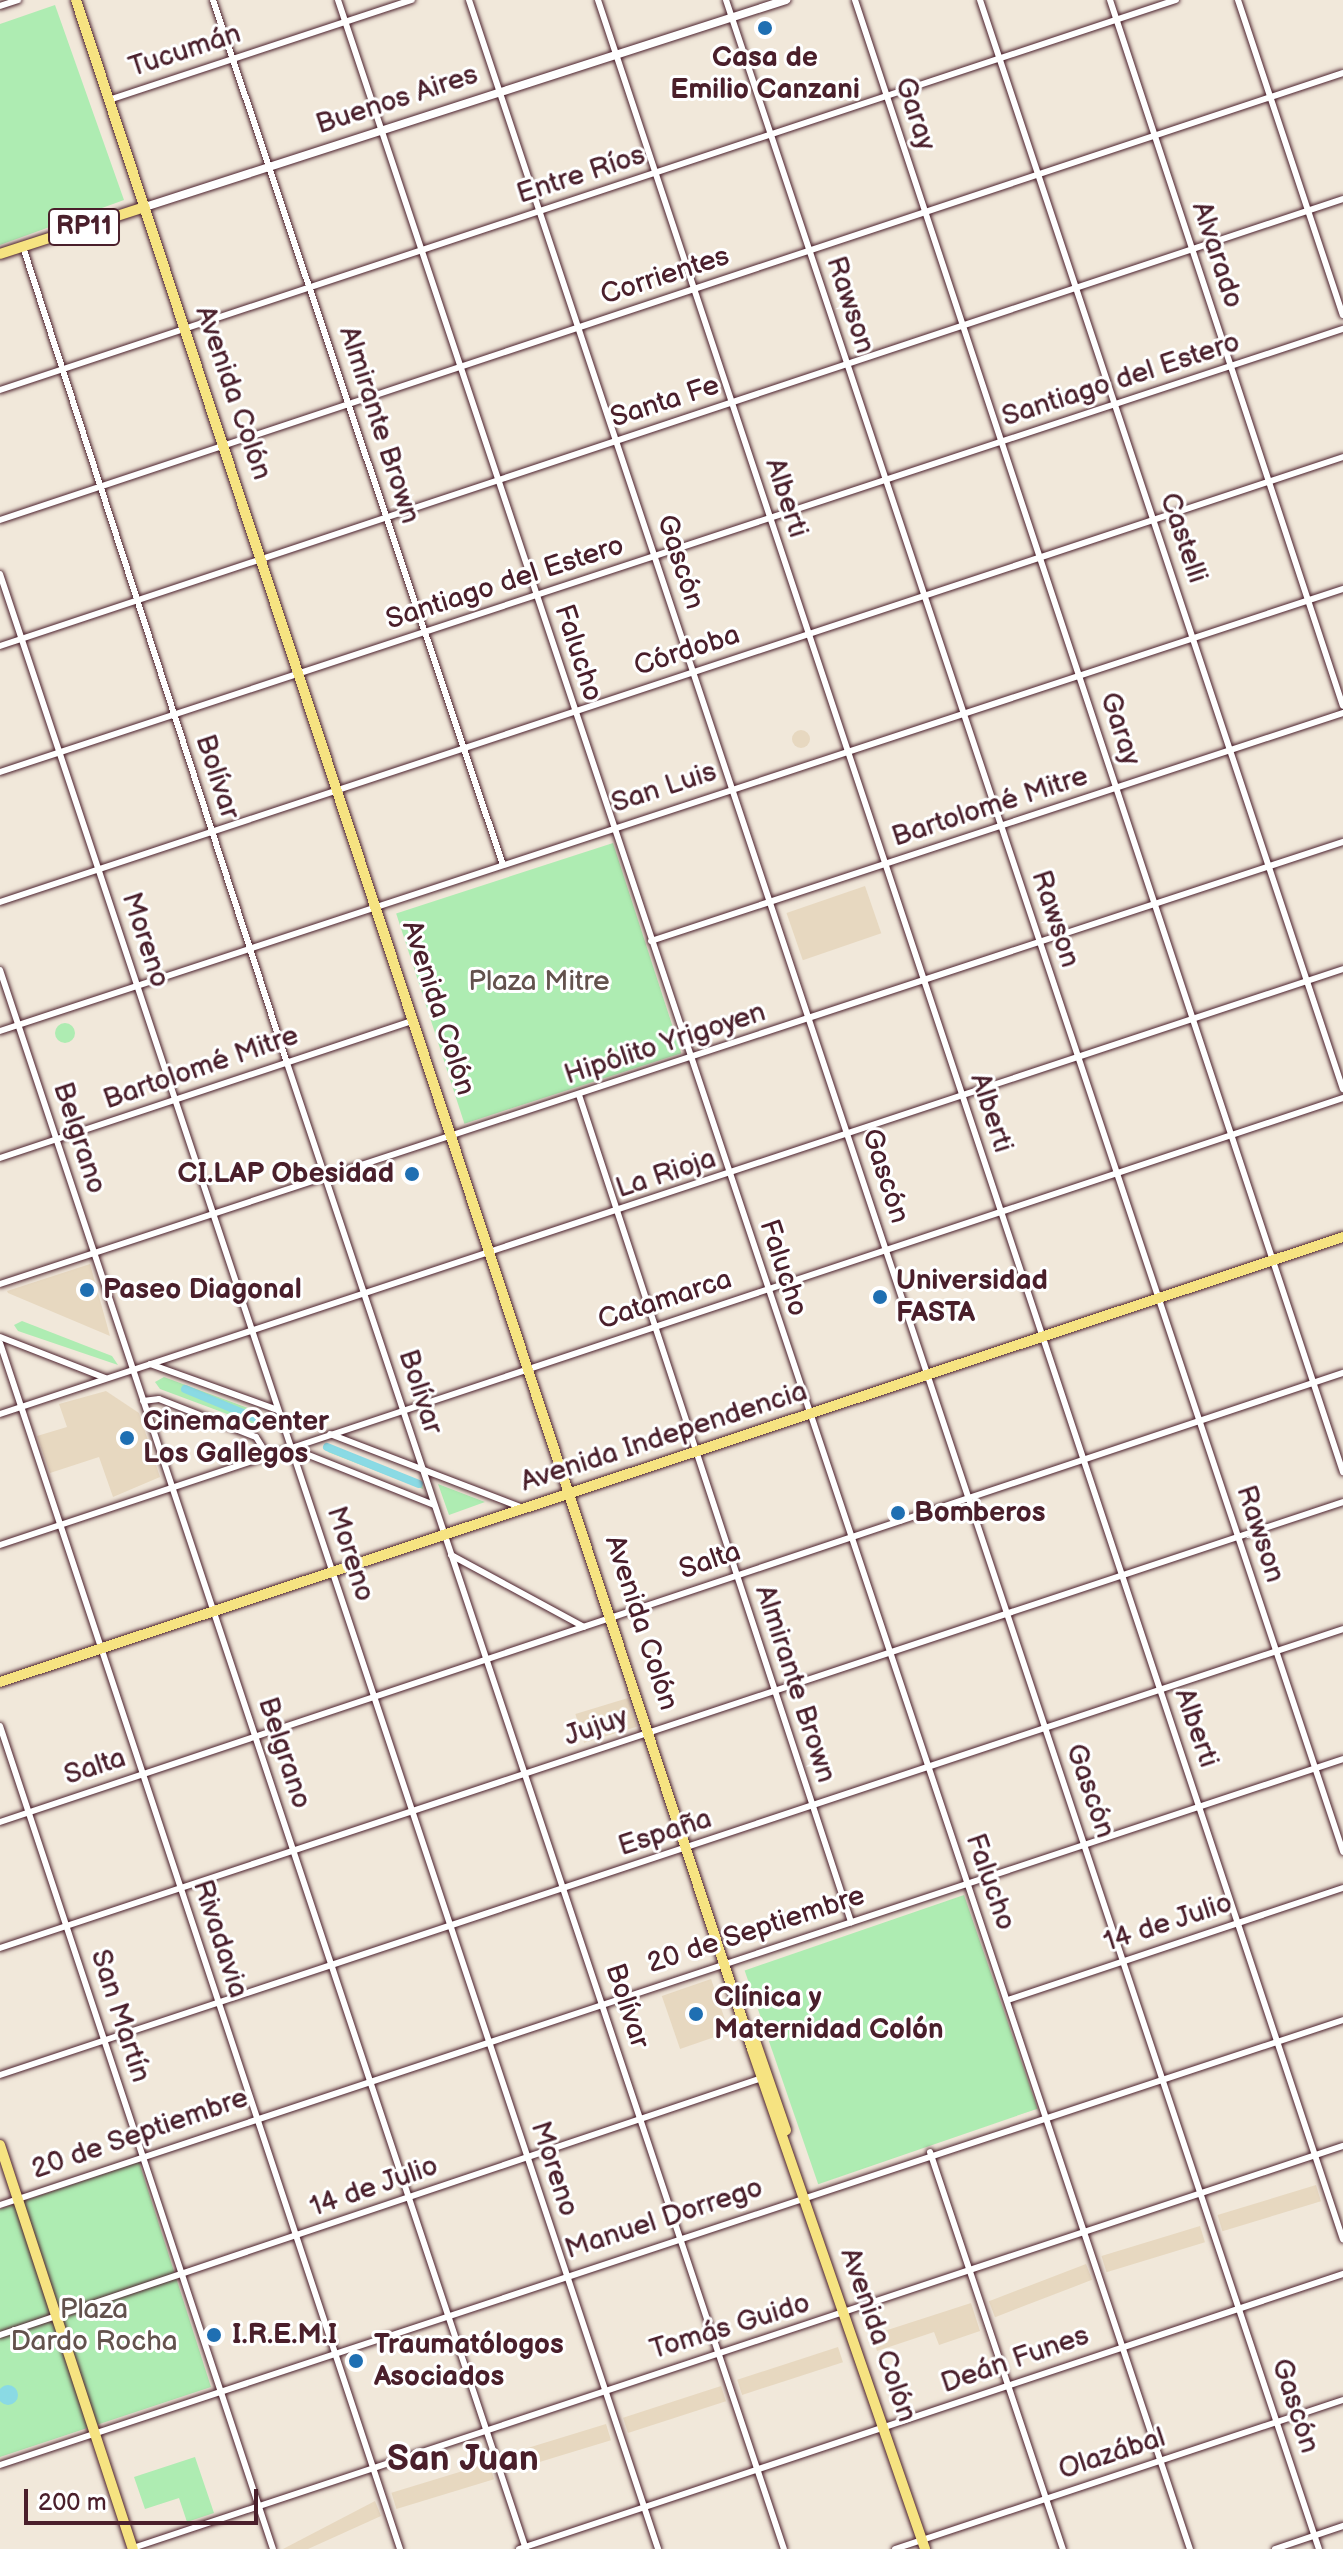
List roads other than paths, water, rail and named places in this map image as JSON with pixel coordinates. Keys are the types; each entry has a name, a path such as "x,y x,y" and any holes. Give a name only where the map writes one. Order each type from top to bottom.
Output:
{"main road":[{"name":"Avenida Colón","path":"76,0 924,2544"},
{"name":"Buenos Aires","path":"23,247 145,207"},
{"name":"RP11","path":"0,254 23,247"},
{"name":"Avenida Independencia","path":"0,1682 1343,1237"},
{"name":"Avenida Colón","path":"753,2034 762,2078 786,2136"},
{"path":"0,2145 132,2549"}],"street":[{"path":"0,6 18,0"},
{"name":"Almirante Brown","path":"213,0 503,865"},
{"name":"Falucho","path":"338,0 925,1766 969,1884 1190,2549"},
{"name":"Tucumán","path":"109,100 412,0"},
{"name":"Gascón","path":"469,0 1319,2549"},
{"name":"Alberti","path":"598,0 1343,2239"},
{"name":"Rawson","path":"726,0 1343,1852"},
{"name":"Buenos Aires","path":"145,207 786,0"},
{"name":"Garay","path":"855,0 1343,1472"},
{"name":"Castelli","path":"980,0 1343,1089"},
{"name":"Alvarado","path":"1110,0 1343,706"},
{"name":"Entre Ríos","path":"0,390 1176,0"},
{"path":"1238,0 1343,315"},
{"name":"Corrientes","path":"0,520 1343,73"},
{"name":"Santa Fe","path":"0,646 1343,199"},
{"name":"Bolívar","path":"23,247 325,1178 784,2549"},
{"name":"Santiago del Estero","path":"0,772 1343,329"},
{"name":"Córdoba","path":"0,902 1343,457"},
{"name":"Moreno","path":"0,574 658,2549"},
{"name":"San Luis","path":"0,1031 1343,589"},
{"name":"Bartolomé Mitre","path":"651,941 1343,713"},
{"name":"Hipólito Yrigoyen","path":"0,1284 810,1020 1343,842"},
{"name":"La Rioja","path":"0,1414 729,1177 1343,969"},
{"name":"Belgrano","path":"0,970 524,2548"},
{"name":"Bartolomé Mitre","path":"0,1158 417,1019"},
{"name":"Almirante Brown","path":"579,1095 851,1922"},
{"name":"Catamarca","path":"0,1545 1343,1098"},
{"path":"0,1337 107,1379"},
{"name":"Rivadavia","path":"0,1343 400,2549"},
{"path":"150,1364 279,1410"},
{"name":"Salta","path":"0,1822 1343,1373"},
{"path":"143,1401 159,1399 256,1437 268,1456"},
{"path":"330,1434 523,1509"},
{"path":"291,1448 434,1505"},
{"name":"Jujuy","path":"0,1948 1343,1502"},
{"path":"451,1555 584,1627"},
{"name":"España","path":"0,2075 1343,1629"},
{"name":"San Martín","path":"0,1726 273,2549"},
{"name":"20 de Septiembre","path":"0,2205 1343,1759"},
{"name":"14 de Julio","path":"1008,2000 1343,1888"},
{"name":"Manuel Dorrego","path":"0,2465 930,2152 1045,2114 1163,2081 1343,2020"},
{"name":"14 de Julio","path":"0,2335 762,2078"},
{"name":"Tomás Guido","path":"132,2549 486,2428 846,2314 1343,2146"},
{"path":"930,2152 1063,2549"},
{"name":"Deán Funes","path":"524,2548 1343,2274"},
{"name":"Olazábal","path":"895,2549 924,2544 1046,2499 1343,2400"},
{"path":"1275,2549 1343,2526"}],"water":[{"path":"4,2385 12,2385 18,2395 12,2405 4,2405 -2,2399 -2,2391"}],"waterway":[{"path":"185,1389 267,1423"},
{"path":"327,1447 419,1484"}],"place":[{"name":"Casa de Emilio Canzani","path":"765,28"},
{"name":"CI.LAP Obesidad","path":"412,1174"},
{"name":"Paseo Diagonal","path":"87,1290"},
{"name":"Universidad FASTA","path":"880,1297"},
{"name":"CinemaCenter Los Gallegos","path":"127,1438"},
{"name":"Bomberos","path":"898,1513"},
{"name":"Clínica y Maternidad Colón","path":"696,2014"},
{"name":"I.R.E.M.I","path":"214,2335"},
{"name":"Traumatólogos Asociados","path":"356,2361"}],"district":[{"name":"San Juan","path":"463,2460"}],"park label":[{"name":"Plaza Mitre","path":"539,982"},
{"name":"Plaza Dardo Rocha","path":"94,2326"}]}
